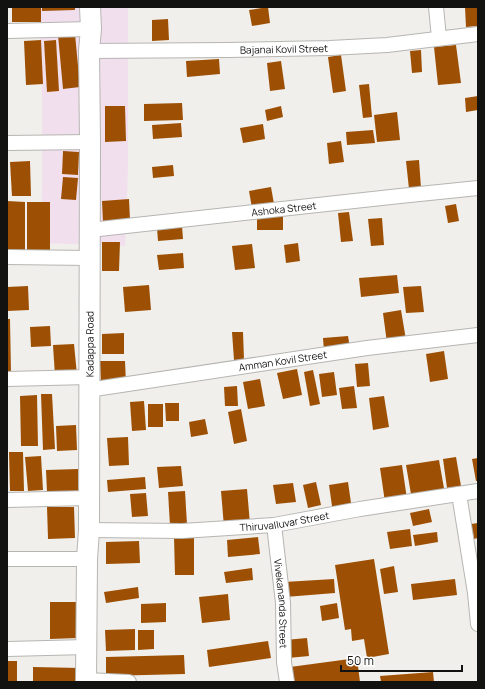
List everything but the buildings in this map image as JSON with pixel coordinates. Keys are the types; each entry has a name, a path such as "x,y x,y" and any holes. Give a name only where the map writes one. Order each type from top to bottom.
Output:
{"main road":[{"name":"Kadappa Road","path":"86,681 87,559 89,530 88,384 90,7"}],"street":[{"path":"436,7 439,38"},
{"path":"7,32 91,29"},
{"name":"Bajanai Kovil Street","path":"89,51 330,48 387,45 478,34"},
{"path":"7,143 90,142"},
{"name":"Ashoka Street","path":"90,230 478,188"},
{"path":"7,257 89,258"},
{"name":"Amman Kovil Street","path":"7,379 88,384 478,335"},
{"name":"Thiruvalluvar Street","path":"89,530 182,531 274,525 360,509 478,491"},
{"path":"459,494 475,593 478,624"},
{"path":"7,500 88,498"},
{"name":"Vivekananda Street","path":"274,525 283,603 284,662 286,682"},
{"path":"7,559 87,559"},
{"path":"7,649 87,647"},
{"path":"86,681 129,682"}],"shaded area":[{"path":"39,7 128,7 128,168 125,246 41,243 42,96"}]}
